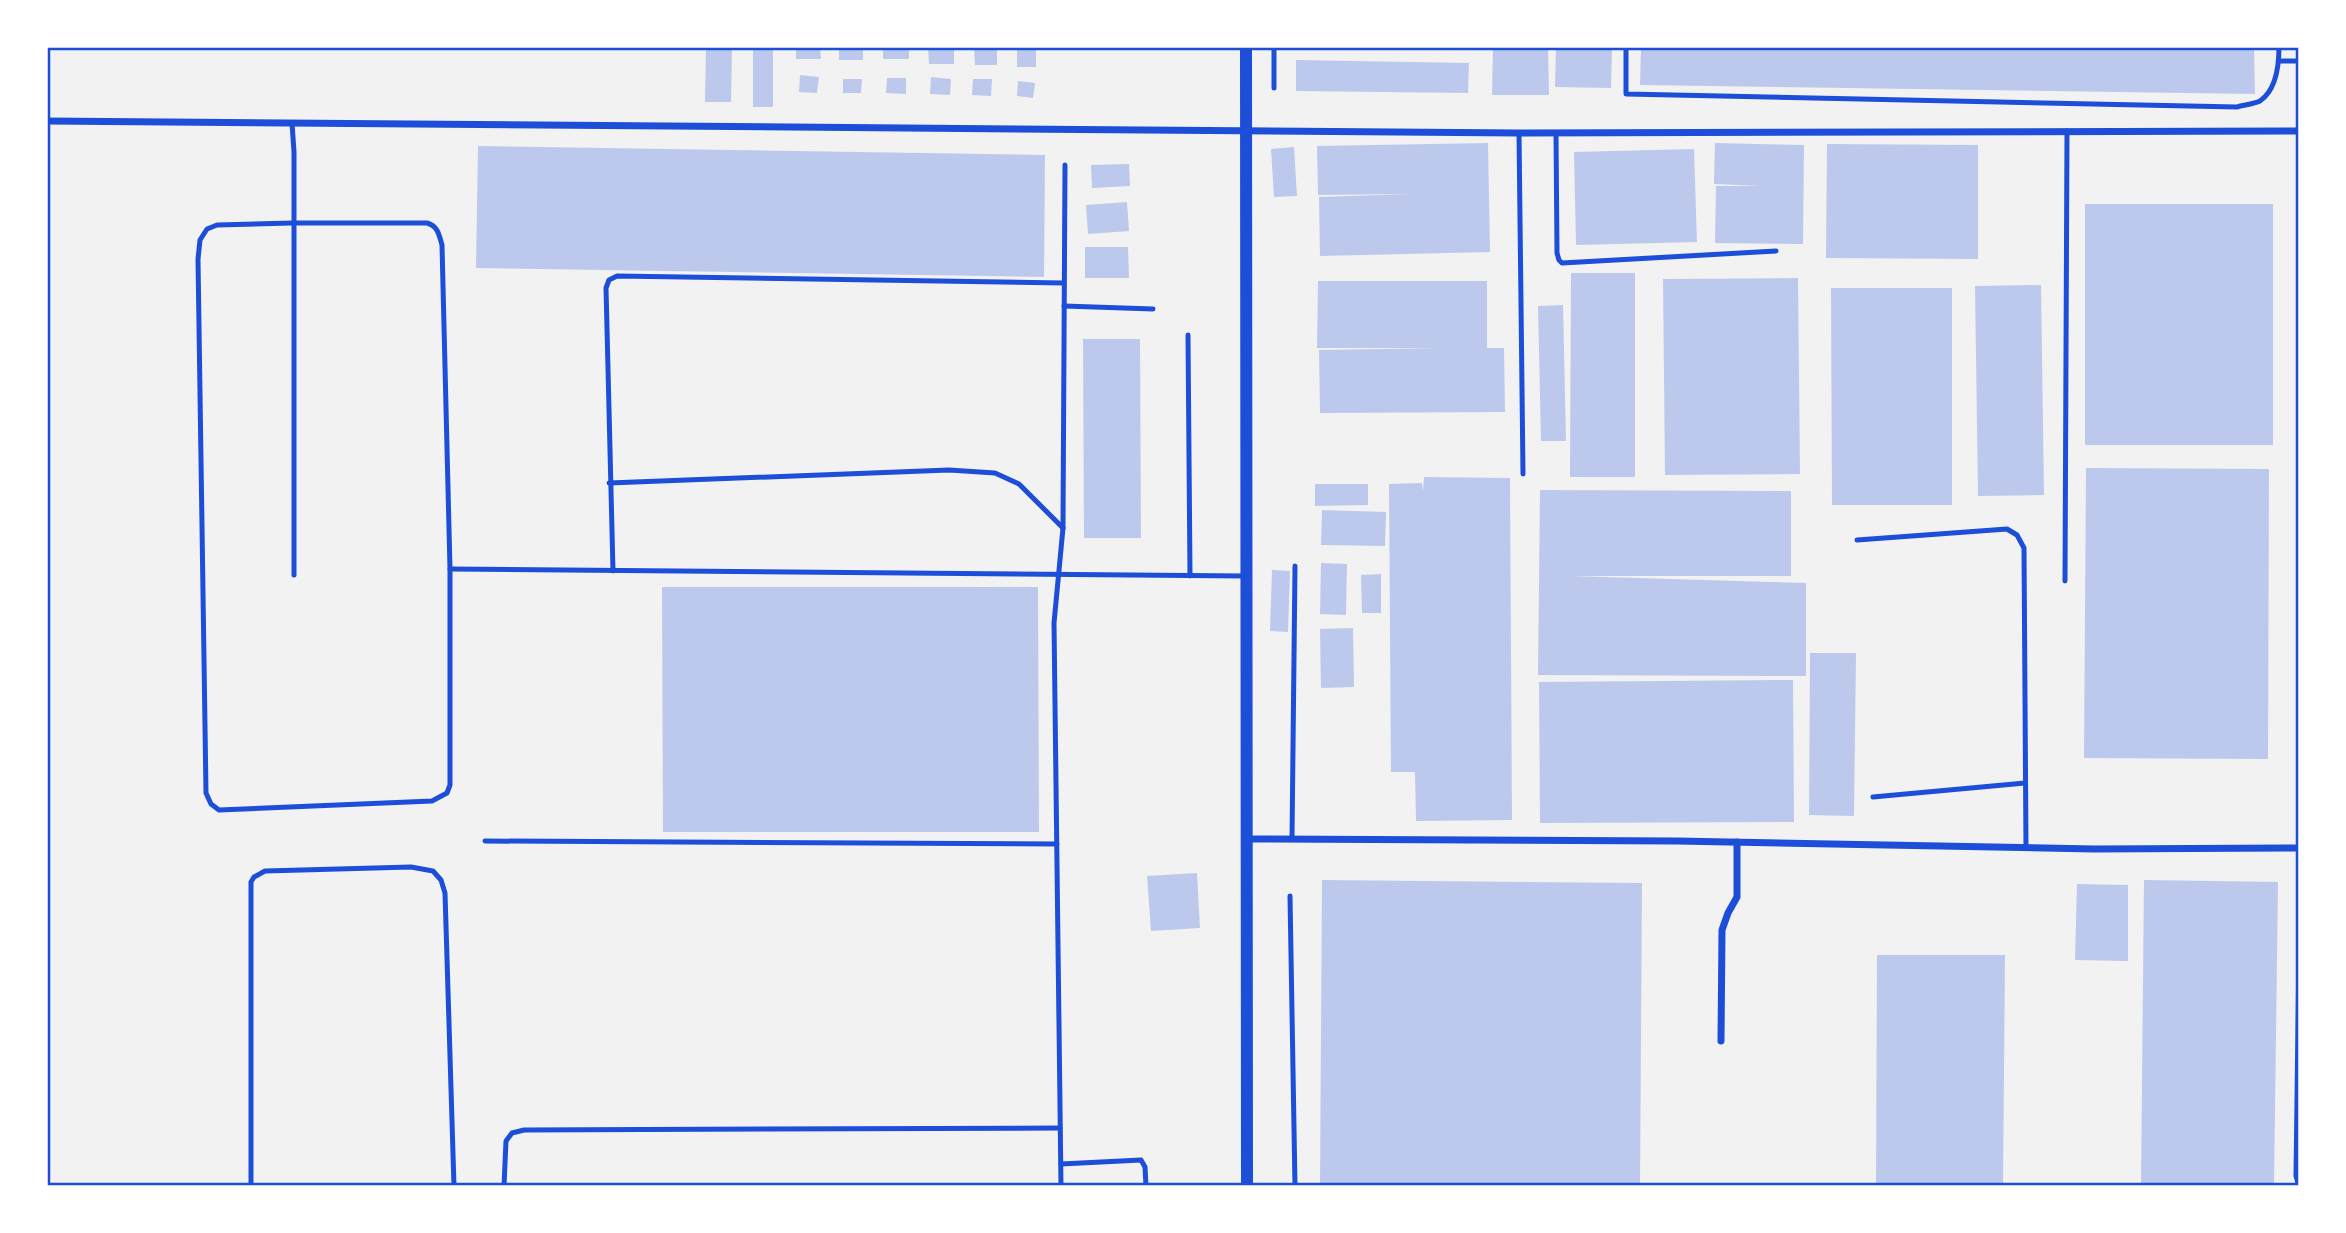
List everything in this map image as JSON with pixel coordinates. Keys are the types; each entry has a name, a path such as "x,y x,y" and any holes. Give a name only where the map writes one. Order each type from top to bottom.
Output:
{"street":[{"path":"1246,47 1247,1186"},
{"path":"47,121 1520,133 2299,131"},
{"path":"1247,839 1737,842 2026,848 2299,848"},
{"path":"1721,1041 1722,930 1737,897 1737,842"}],"lane":[{"path":"1274,47 1274,88"},
{"path":"1626,47 1626,94 2237,107 2259,101 2272,88 2279,61 2279,47"},
{"path":"2279,61 2299,61"},
{"path":"292,123 294,575"},
{"path":"2065,581 2067,131"},
{"path":"1520,133 1523,474"},
{"path":"1556,133 1556,253 1562,263 1776,251"},
{"path":"1061,1186 1054,623 1063,528 1065,165"},
{"path":"292,223 433,225 442,244 450,569 450,785 447,793 432,800 419,801 219,810 211,804 206,793 198,259 200,240 207,229 217,225 292,223"},
{"path":"613,571 606,288 609,280 617,276 628,276 1064,283"},
{"path":"1064,306 1153,309"},
{"path":"1188,335 1190,576"},
{"path":"609,483 949,470 995,473 1019,484 1063,528"},
{"path":"1857,540 2007,528 2017,535 2024,548 2026,848"},
{"path":"1292,839 1295,566"},
{"path":"450,569 1247,576"},
{"path":"1872,797 2025,783"},
{"path":"485,841 1057,844"},
{"path":"251,1186 251,882 265,871 411,867 433,871 441,880 445,892 454,1186"},
{"path":"1290,896 1295,1186"},
{"path":"2299,947 2296,1176 2299,1186"},
{"path":"504,1186 506,1141 512,1133 524,1130 1060,1128"},
{"path":"1061,1164 1140,1160 1145,1167 1146,1186"}],"building":[{"path":"706,47 732,47 731,102 705,102"},
{"path":"753,47 773,47 773,107 753,107"},
{"path":"796,47 820,47 821,59 796,59"},
{"path":"839,47 863,47 863,60 839,60"},
{"path":"883,47 909,47 909,59 883,59"},
{"path":"928,47 954,47 954,64 929,64"},
{"path":"974,47 997,47 997,65 975,65"},
{"path":"1017,47 1036,47 1036,67 1017,67"},
{"path":"1493,47 1548,47 1549,95 1492,95"},
{"path":"1556,47 1612,47 1611,88 1555,87"},
{"path":"1641,47 2254,47 2255,94 1640,85"},
{"path":"1296,60 1469,63 1468,93 1296,91"},
{"path":"800,75 819,77 817,93 799,92"},
{"path":"931,77 951,79 950,95 930,94"},
{"path":"887,78 906,78 906,94 886,93"},
{"path":"843,79 862,79 861,93 843,93"},
{"path":"973,79 992,79 991,96 972,95"},
{"path":"1018,81 1035,83 1033,98 1017,96"},
{"path":"1488,143 1490,252 1320,256 1319,197 1410,194 1318,195 1317,146"},
{"path":"1715,143 1804,145 1803,244 1715,243 1716,186 1761,186 1714,184"},
{"path":"1827,144 1978,145 1978,259 1826,258"},
{"path":"478,146 1045,155 1044,277 476,268"},
{"path":"1294,147 1297,196 1274,197 1271,149"},
{"path":"1694,149 1697,242 1576,245 1574,152"},
{"path":"1129,164 1130,186 1092,188 1091,165"},
{"path":"1127,202 1129,231 1088,234 1086,205"},
{"path":"2085,204 2273,204 2273,445 2085,445"},
{"path":"1085,247 1128,247 1129,278 1085,278"},
{"path":"1571,273 1635,273 1635,477 1570,477"},
{"path":"1798,278 1800,474 1665,475 1663,279"},
{"path":"1318,281 1487,281 1487,348 1504,348 1505,412 1320,413 1319,350 1439,348 1317,348"},
{"path":"2041,285 2044,495 1978,496 1975,286"},
{"path":"1831,288 1952,288 1952,505 1832,505"},
{"path":"1563,305 1566,441 1541,441 1538,306"},
{"path":"1083,339 1140,339 1141,538 1084,538"},
{"path":"2086,468 2269,469 2268,759 2084,758"},
{"path":"1424,477 1510,478 1512,820 1416,821 1415,772 1391,772 1389,484 1422,483 1423,491"},
{"path":"1315,484 1368,484 1368,505 1315,506"},
{"path":"1540,490 1791,491 1791,576 1571,576 1806,583 1806,676 1538,675"},
{"path":"1322,510 1386,512 1385,546 1321,545"},
{"path":"1321,563 1347,564 1346,615 1320,614"},
{"path":"1272,570 1290,571 1288,632 1270,631"},
{"path":"1381,574 1381,613 1362,613 1361,575"},
{"path":"662,587 1038,587 1039,832 663,832"},
{"path":"1353,628 1354,687 1321,688 1320,629"},
{"path":"1810,653 1856,653 1854,816 1809,815"},
{"path":"1793,680 1794,822 1540,823 1539,682"},
{"path":"1197,873 1200,928 1151,931 1147,876"},
{"path":"1322,880 1642,883 1640,1186 1320,1186"},
{"path":"2144,880 2278,882 2274,1186 2141,1186"},
{"path":"2077,884 2128,885 2128,961 2075,960"},
{"path":"1877,955 2005,955 2003,1186 1876,1186"}]}
